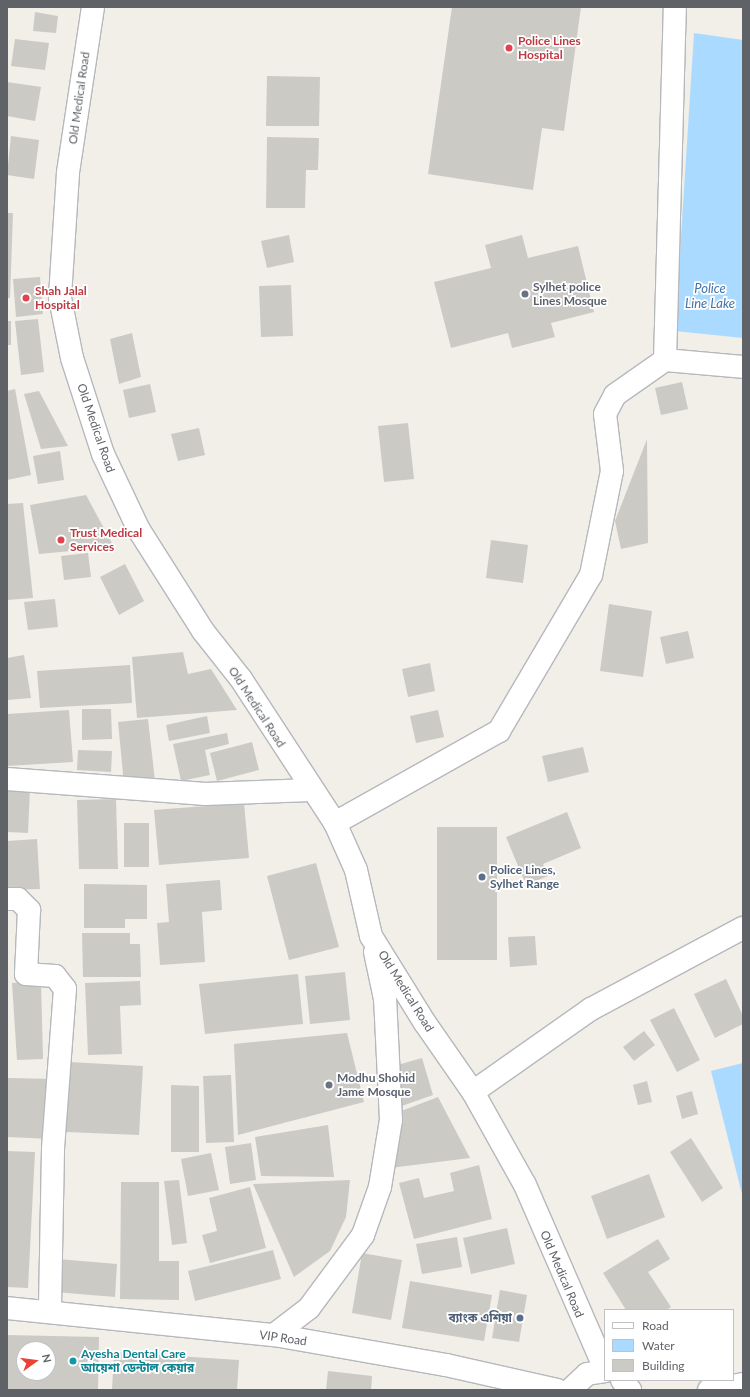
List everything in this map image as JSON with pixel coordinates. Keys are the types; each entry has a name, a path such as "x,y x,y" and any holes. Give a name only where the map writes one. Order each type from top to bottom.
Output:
{"street":[{"name":"Old Medical Road","path":"93,7 68,173 60,298 72,358 103,454 139,530 204,631 241,679 311,790 335,823 356,870 371,936 425,1022 473,1092 524,1185 604,1368"},
{"path":"665,360 675,7"},
{"path":"335,823 499,731 591,574 612,471 605,414 615,395 665,360 743,367"},
{"path":"7,779 205,794 311,790"},
{"path":"7,899 18,899 29,910 26,974 54,976 65,989 53,1150 50,1310"},
{"path":"473,1092 591,1009 743,928"},
{"path":"274,1335 309,1308 363,1235 380,1187 391,1120 385,999 371,936"},
{"name":"VIP Road","path":"7,1308 50,1310 274,1335 446,1365 556,1390"},
{"path":"570,1390 587,1374 604,1370"},
{"path":"623,1381 630,1390"},
{"path":"709,1390 743,1384"}],"water":[{"name":"Police Line Lake","path":"694,33 743,40 743,338 675,331"},
{"path":"743,1063 743,1198 711,1071"}],"building":[{"path":"452,7 581,7 564,131 542,128 533,190 428,174"},
{"path":"35,12 58,16 56,33 33,31"},
{"path":"15,39 49,43 45,70 11,66"},
{"path":"267,76 320,77 319,126 266,126"},
{"path":"7,82 41,87 35,121 7,116"},
{"path":"11,136 39,140 34,179 7,175"},
{"path":"267,137 319,138 318,170 306,170 305,208 266,208"},
{"path":"7,213 13,213 10,298 7,298"},
{"path":"289,235 294,262 267,268 261,241"},
{"path":"522,235 528,258 578,246 594,312 551,323 555,337 512,348 508,333 451,348 434,282 491,268 485,245"},
{"path":"40,277 43,314 16,317 13,279"},
{"path":"291,285 293,336 261,337 259,286"},
{"path":"38,319 44,372 21,375 15,321"},
{"path":"7,321 11,321 11,345 7,345"},
{"path":"132,333 141,377 119,384 110,339"},
{"path":"682,382 688,409 661,415 655,388"},
{"path":"150,384 156,412 129,418 123,390"},
{"path":"15,389 31,475 7,480 7,391"},
{"path":"39,391 68,446 41,449 24,394"},
{"path":"408,423 414,479 384,482 378,426"},
{"path":"199,428 205,455 178,461 171,434"},
{"path":"647,439 648,543 621,549 615,521"},
{"path":"60,451 64,480 38,484 33,456"},
{"path":"86,495 114,547 39,554 30,505"},
{"path":"23,503 33,598 7,600 7,504"},
{"path":"491,540 528,545 523,583 486,578"},
{"path":"88,553 91,577 64,580 61,556"},
{"path":"125,564 144,601 119,615 100,577"},
{"path":"55,599 58,627 28,630 24,602"},
{"path":"609,604 652,611 643,677 600,671"},
{"path":"688,631 694,658 666,664 660,637"},
{"path":"183,652 188,674 211,669 237,710 137,718 132,657"},
{"path":"24,655 31,698 7,700 7,658"},
{"path":"430,663 435,691 408,697 402,669"},
{"path":"130,665 132,703 40,708 37,671"},
{"path":"82,709 111,709 112,739 82,740"},
{"path":"69,710 73,762 7,766 7,714"},
{"path":"438,710 444,737 416,743 410,716"},
{"path":"207,716 210,733 169,741 166,725"},
{"path":"148,719 155,781 124,784 118,722"},
{"path":"227,733 229,744 205,750 210,775 181,781 173,744"},
{"path":"252,742 259,770 217,781 210,753"},
{"path":"583,747 589,772 548,782 542,756"},
{"path":"78,750 112,751 111,772 77,770"},
{"path":"7,787 30,788 28,833 7,832"},
{"path":"116,799 118,869 79,869 77,800"},
{"path":"244,803 249,858 159,865 154,810"},
{"path":"567,812 581,848 543,864 548,876 526,885 506,837"},
{"path":"124,823 149,823 149,867 124,867"},
{"path":"437,827 497,827 497,960 437,960"},
{"path":"37,839 40,889 7,890 7,841"},
{"path":"316,863 339,947 289,960 267,876"},
{"path":"220,880 222,910 202,912 205,962 160,965 157,923 169,922 166,884"},
{"path":"84,884 147,885 147,919 125,919 125,928 84,928"},
{"path":"82,933 130,933 130,944 140,944 141,977 83,977"},
{"path":"535,936 537,965 510,967 508,937"},
{"path":"345,972 350,1020 310,1024 305,976"},
{"path":"298,974 303,1024 205,1034 199,984"},
{"path":"726,979 743,1016 743,1024 715,1038 694,994"},
{"path":"41,981 43,1059 17,1060 12,983"},
{"path":"140,981 141,1005 120,1006 122,1054 88,1055 85,983"},
{"path":"674,1008 700,1060 677,1072 650,1020"},
{"path":"644,1031 655,1045 634,1061 623,1047"},
{"path":"347,1033 364,1102 238,1135 234,1044"},
{"path":"422,1058 433,1095 396,1108 394,1066"},
{"path":"69,1062 143,1066 139,1135 66,1132"},
{"path":"231,1075 234,1142 206,1143 203,1076"},
{"path":"8,1078 54,1079 52,1139 7,1137"},
{"path":"647,1081 652,1102 638,1105 633,1085"},
{"path":"171,1085 199,1086 199,1152 171,1152"},
{"path":"692,1091 698,1114 682,1119 676,1096"},
{"path":"438,1097 470,1158 390,1168 396,1113"},
{"path":"328,1125 334,1177 261,1176 255,1137"},
{"path":"691,1138 723,1188 702,1202 670,1152"},
{"path":"251,1143 256,1180 230,1184 225,1147"},
{"path":"7,1151 35,1152 28,1288 7,1287"},
{"path":"211,1153 219,1190 188,1196 181,1159"},
{"path":"479,1165 492,1219 414,1239 399,1183 419,1178 424,1198 454,1191 450,1173"},
{"path":"649,1174 665,1217 607,1239 591,1196"},
{"path":"179,1180 187,1243 172,1245 164,1181"},
{"path":"350,1180 346,1217 330,1251 294,1277 253,1184"},
{"path":"121,1182 159,1182 159,1261 179,1261 179,1300 120,1299"},
{"path":"250,1187 266,1248 210,1263 202,1235 217,1231 209,1198"},
{"path":"507,1228 515,1264 471,1274 463,1238"},
{"path":"457,1237 462,1267 422,1274 416,1244"},
{"path":"658,1239 670,1259 648,1272 671,1307 668,1309 625,1309 603,1273"},
{"path":"273,1250 281,1279 195,1301 188,1271"},
{"path":"362,1253 402,1260 391,1320 352,1313"},
{"path":"58,1259 117,1264 115,1297 55,1292"},
{"path":"410,1281 492,1295 484,1341 402,1328"},
{"path":"500,1290 527,1295 519,1342 492,1338"},
{"name":"Ayesha Dental Care আয়েশা ডেন্টাল কেয়ার","path":"7,1335 99,1337 98,1390 7,1390"},
{"path":"114,1352 239,1360 237,1390 112,1390"},
{"path":"328,1371 372,1376 371,1390 326,1390"}],"place":[{"name":"Police Lines Hospital","path":"509,48"},
{"name":"Sylhet police Lines Mosque","path":"525,294"},
{"name":"Shah Jalal Hospital","path":"26,298"},
{"name":"Trust Medical Services","path":"61,540"},
{"name":"Police Lines, Sylhet Range","path":"482,877"},
{"name":"Modhu Shohid Jame Mosque","path":"329,1085"},
{"name":"ব্যাংক এশিয়া","path":"520,1318"},
{"name":"Ayesha Dental Care আয়েশা ডেন্টাল কেয়ার","path":"73,1361"}]}
